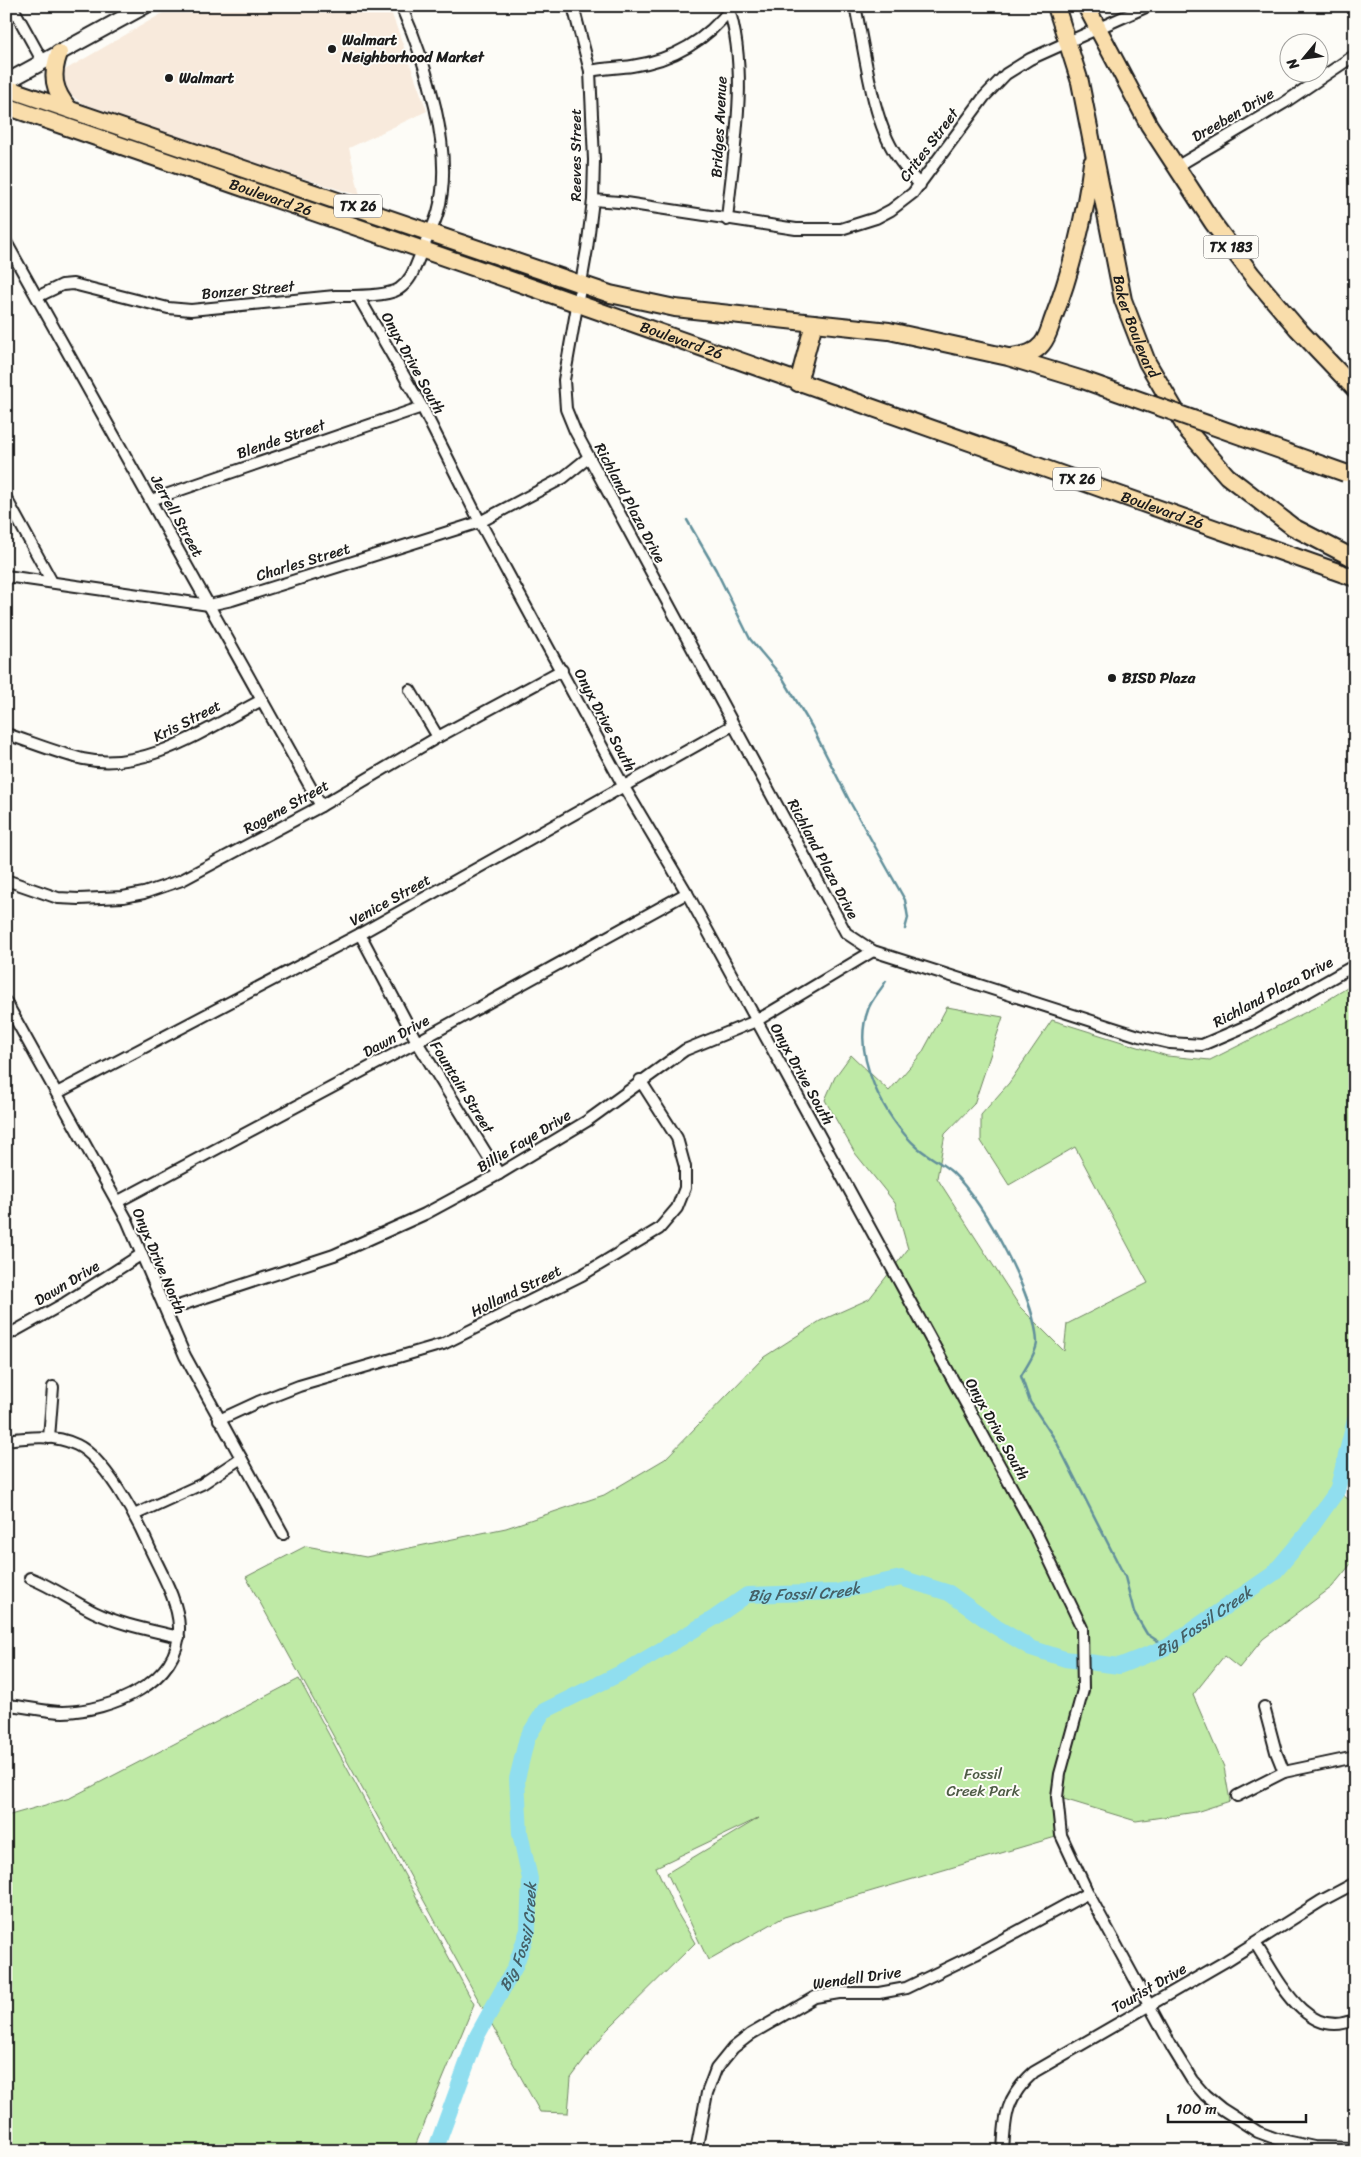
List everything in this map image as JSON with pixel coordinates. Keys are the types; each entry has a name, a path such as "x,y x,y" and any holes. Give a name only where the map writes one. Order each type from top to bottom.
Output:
{"main road":[{"path":"6,82 145,6"},
{"name":"Baker Boulevard","path":"1056,6 1080,82 1123,300 1147,362 1186,430 1227,476 1254,499 1293,527 1355,559"},
{"name":"TX 183","path":"1086,6 1149,125 1213,223 1252,275 1297,328 1355,388"},
{"path":"59,53 54,71 54,85 68,109"},
{"name":"Boulevard 26","path":"6,88 431,231 582,285 674,308 889,332 1008,357 1083,380 1350,474"},
{"name":"Boulevard 26","path":"6,106 210,178 422,249 1355,578"},
{"path":"6,120 28,115"},
{"path":"1008,357 1031,353 1042,344 1047,336 1062,293 1089,189 1094,146"},
{"path":"210,178 216,160"},
{"path":"798,382 814,323"}],"street":[{"path":"12,6 43,62"},
{"name":"Bonzer Street","path":"37,297 62,285 73,284 168,308 191,310 335,296 358,296 397,290 411,279 438,211 442,158 438,125 423,63 401,6"},
{"name":"Reeves Street","path":"573,6 590,71 594,160 593,200 578,304"},
{"path":"856,6 873,91 885,131 895,153 920,185"},
{"name":"Crites Street","path":"593,200 618,202 796,229 841,229 876,218 891,210 913,193 995,84 1006,74 1030,59 1148,6"},
{"path":"590,71 656,62 683,50 708,34 730,8"},
{"name":"Bridges Avenue","path":"727,220 738,98 736,42 730,8"},
{"name":"Dreeben Drive","path":"1176,167 1284,103 1355,55"},
{"name":"Jerrell Street","path":"6,242 321,806"},
{"name":"Onyx Drive South","path":"358,296 422,407 480,522 624,787 687,893 1031,1523 1082,1628 1083,1690 1060,1774 1057,1796 1061,1835 1088,1893 1192,2080 1222,2109 1258,2132 1277,2139 1314,2147 1355,2148"},
{"name":"Richland Plaza Drive","path":"578,304 564,380 564,395 572,424 588,457 846,933 873,952 1139,1036 1170,1044 1202,1045 1251,1024 1355,965"},
{"name":"Blende Street","path":"151,500 422,407"},
{"name":"Charles Street","path":"6,576 209,605 242,597 480,522 562,478 588,457"},
{"path":"6,498 52,582"},
{"name":"Rogene Street","path":"6,880 58,898 123,897 144,893 189,876 321,806 438,737 562,670"},
{"path":"410,690 438,737"},
{"name":"Kris Street","path":"6,734 84,759 144,757 173,746 262,700"},
{"name":"Venice Street","path":"57,1093 360,934 733,725"},
{"name":"Dawn Drive","path":"117,1202 417,1042 687,893"},
{"name":"Fountain Street","path":"360,934 417,1042 499,1174"},
{"name":"Billie Faye Drive","path":"166,1310 334,1255 410,1221 499,1174 595,1116 640,1080 685,1050 756,1021 873,952"},
{"name":"Onyx Drive North","path":"6,1002 117,1202 142,1254 176,1339 283,1534"},
{"name":"Holland Street","path":"219,1420 299,1386 443,1344 582,1275 660,1229 677,1208 685,1188 685,1167 676,1138 640,1080"},
{"name":"Dawn Drive","path":"6,1336 65,1303 142,1254"},
{"path":"49,1438 53,1387"},
{"path":"6,1440 33,1437 49,1438 78,1445 98,1463 134,1515 174,1604 179,1627 178,1637 169,1666 145,1686 115,1701 64,1712 6,1705"},
{"path":"134,1515 202,1484 241,1458"},
{"path":"30,1578 53,1587 112,1620 178,1637"},
{"path":"1264,1707 1284,1772"},
{"path":"1237,1796 1284,1772 1355,1758"},
{"name":"Tourist Drive","path":"1003,2151 1005,2116 1010,2100 1022,2082 1043,2066 1256,1943 1321,1900 1355,1883"},
{"name":"Wendell Drive","path":"696,2151 707,2093 716,2070 733,2048 750,2034 815,1997 838,1992 879,1993 906,1988 976,1954 1088,1893"},
{"path":"1256,1943 1290,1998 1312,2018 1335,2024 1355,2019"}],"shaded area":[{"name":"Walmart Neighborhood Market","path":"175,6 389,6 427,111 349,148 360,196 208,148 82,103 63,89 58,74"}],"green space":[{"name":"Fossil Creek Park","path":"1355,983 1355,1420 1337,1491 1355,1504 1355,1559 1332,1587 1263,1639 1239,1668 1224,1656 1193,1695 1224,1767 1230,1801 1196,1812 1136,1821 1057,1797 1083,1690 1074,1688 1082,1690 1066,1743 1055,1791 1059,1836 784,1917 708,1960 667,1873 759,1818 656,1867 675,1909 695,1943 606,2031 571,2078 568,2113 540,2112 246,1577 306,1546 366,1557 506,1528 604,1495 665,1459 764,1357 820,1321 869,1299 908,1249 895,1203 855,1153 825,1100 835,1077 851,1055 889,1091 922,1053 947,1007 1003,1017 974,1104 945,1134 937,1178 1020,1307 1064,1351 1067,1324 1148,1283 1075,1147 1009,1185 981,1141 981,1115 1009,1083 1052,1020 1167,1056 1210,1060 1318,1006"},
{"path":"299,1679 474,2004 413,2151 6,2151 6,1819 10,1815 70,1798"}],"waterway":[{"path":"687,520 716,570 750,639 782,677 812,727 850,802 905,900 908,918 905,929"},
{"path":"886,981 869,1006 864,1028 867,1066 874,1085 893,1120 905,1135 918,1148 952,1172 965,1186 979,1205 1006,1252 1028,1301 1034,1323 1037,1346 1021,1376 1030,1402 1056,1441 1125,1577 1134,1612 1147,1634 1167,1647"},
{"name":"Big Fossil Creek","path":"435,2151 477,2036 515,1967 528,1930 530,1879 520,1833 517,1779 527,1738 544,1711 627,1670 714,1618 747,1595 836,1592 901,1578 949,1593 996,1627 1031,1648 1065,1659 1119,1666 1167,1647 1273,1574 1305,1536 1337,1491 1355,1420"}],"place":[{"name":"Walmart Neighborhood Market","path":"332,49"},
{"name":"Walmart","path":"169,78"},
{"name":"BISD Plaza","path":"1112,678"}]}
